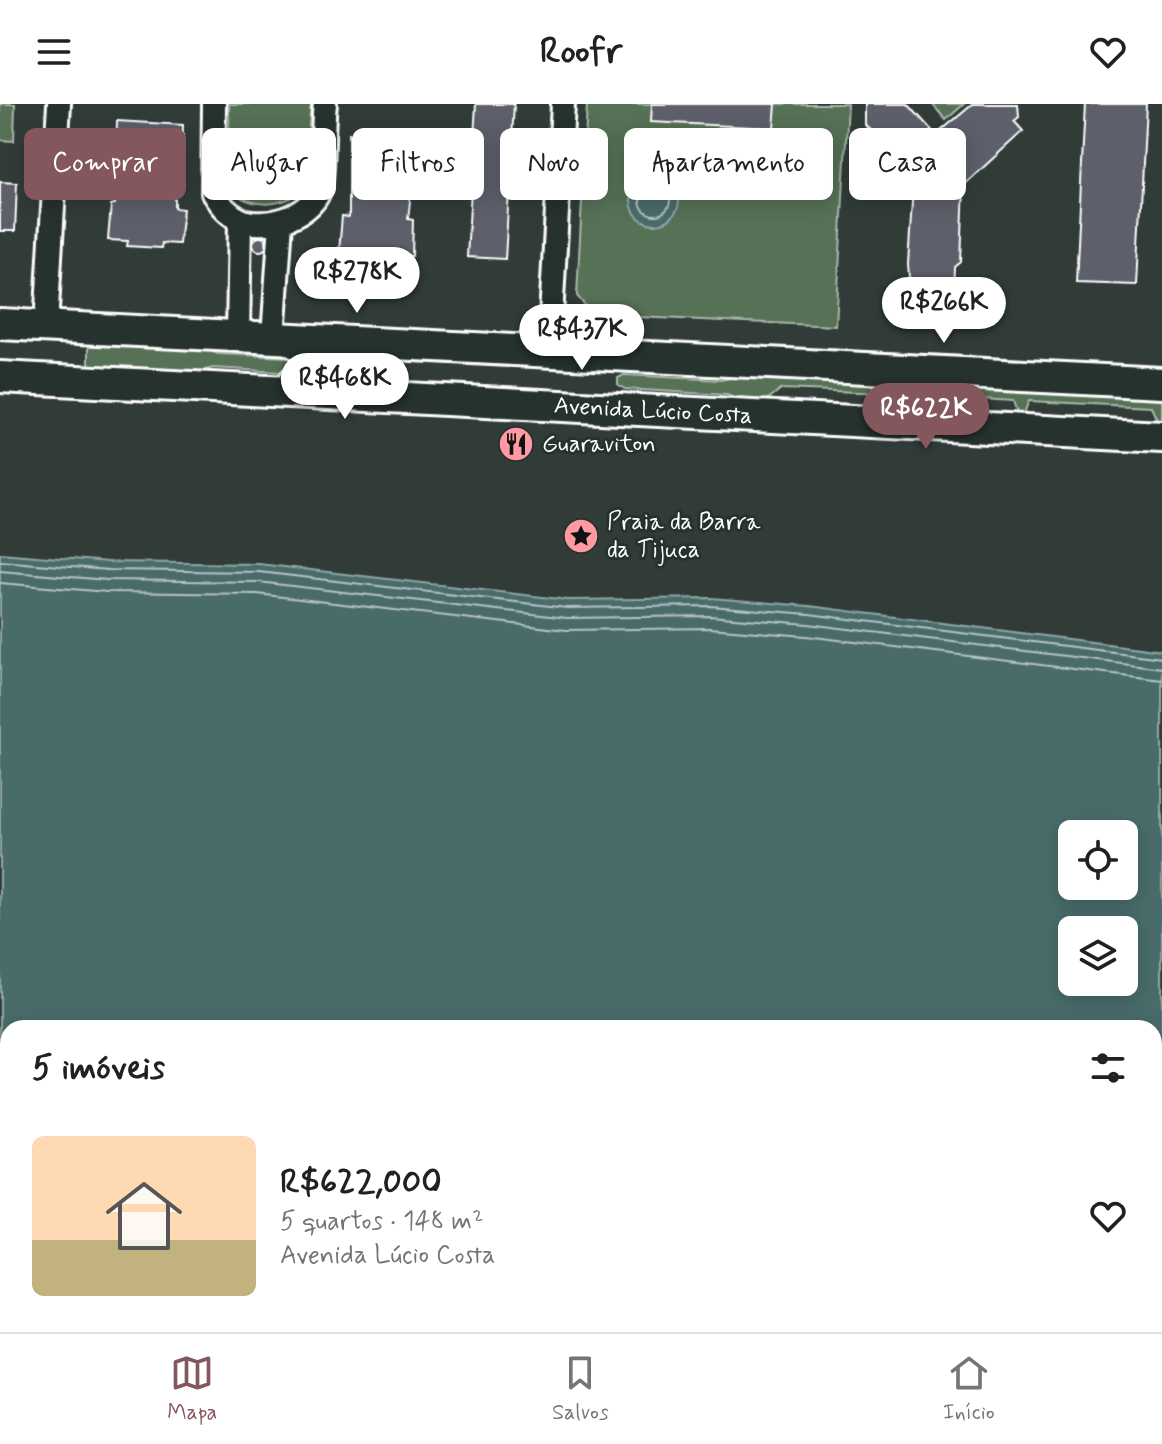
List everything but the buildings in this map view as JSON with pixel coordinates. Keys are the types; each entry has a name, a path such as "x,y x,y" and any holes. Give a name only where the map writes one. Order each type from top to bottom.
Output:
{"main road":[{"path":"0,324 1162,383"},
{"path":"217,387 322,380 329,375 328,358 322,353 277,337"},
{"path":"692,411 613,393 608,377 616,369 710,361"},
{"name":"Avenida Lúcio Costa","path":"0,377 1162,437"}],"street":[{"path":"46,326 59,104"},
{"path":"214,104 211,184 219,203 240,220 281,222 306,206 319,191 325,104"},
{"path":"549,353 563,104"},
{"path":"238,335 240,220"},
{"path":"277,337 276,282 281,222"},
{"path":"240,282 276,282"}],"green space":[{"path":"0,104 15,104 14,141 0,140"},
{"path":"229,104 311,104 309,128 229,128"},
{"path":"587,104 848,104 836,326 593,315 577,296 582,200 608,200 608,128 586,128"},
{"path":"932,104 964,104 946,120"},
{"path":"246,200 287,200 263,204"},
{"path":"89,339 188,343 218,354 314,358 315,374 213,368 187,375 89,370"},
{"path":"749,374 929,384 927,394 900,393 895,405 889,405 883,393 781,389 762,404 744,402 727,395 625,389 618,385 618,378 624,375 721,380"},
{"path":"938,385 1162,395 1162,421 1157,420 1151,407 1029,401 1024,413 1017,413 1013,401 950,397 943,408 937,408"}],"water":[{"path":"631,200 679,200 672,217 655,224 638,217"},
{"path":"0,553 108,562 259,564 568,600 711,598 809,606 1162,651 1162,1020 0,1020"}],"place":[{"name":"Guaraviton","path":"516,444"},
{"name":"Praia da Barra da Tijuca","path":"581,536"}]}
